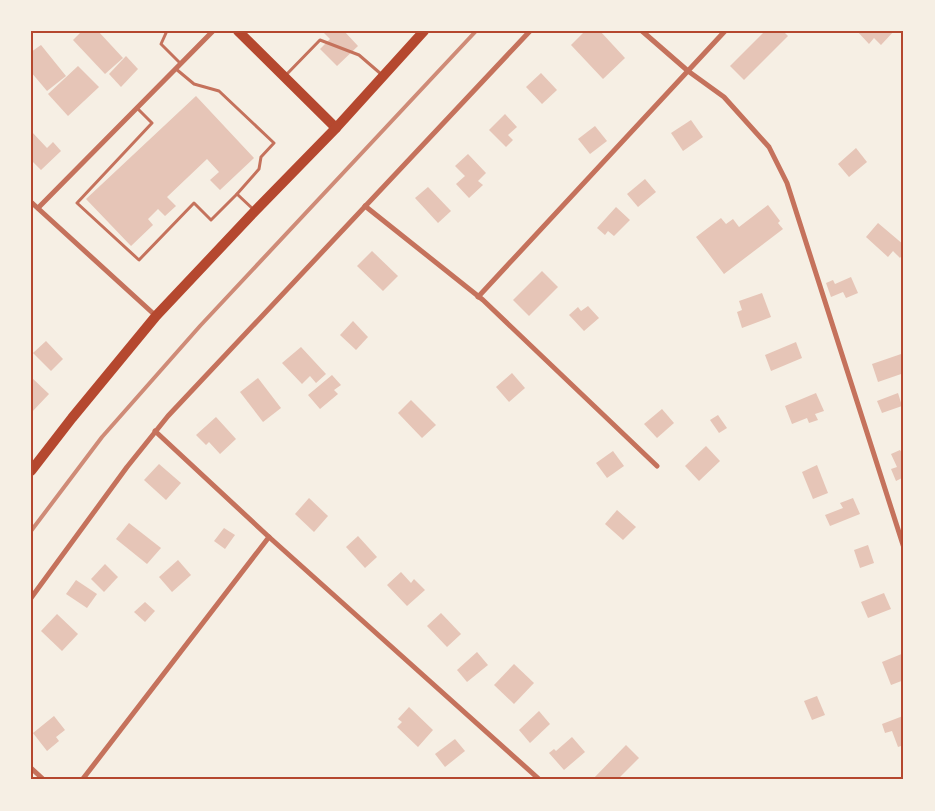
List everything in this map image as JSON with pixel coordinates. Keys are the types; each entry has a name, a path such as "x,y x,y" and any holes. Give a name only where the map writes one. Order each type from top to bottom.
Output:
{"main road":[{"path":"238,31 336,128"},
{"path":"31,472 72,418 156,316 336,128 424,31"}],"street":[{"path":"38,208 213,31"},
{"path":"31,598 113,485 155,431 530,31"},
{"path":"642,31 688,71 724,97 769,146 787,183 904,548"},
{"path":"478,297 725,31"},
{"path":"31,202 156,316"},
{"path":"365,206 478,297 657,466"},
{"path":"155,431 269,537 540,780"},
{"path":"82,780 269,537"},
{"path":"31,768 44,780"}],"lane":[{"path":"164,31 166,33 161,44 181,64"},
{"path":"284,77 320,40 360,54 384,76"},
{"path":"137,108 152,123 77,204 139,260 194,203 211,220 259,169 261,157 274,142 220,91 194,84 176,68"},
{"path":"237,194 255,211"}],"building":[{"path":"82,31 98,31 123,58 105,74 73,40"},
{"path":"322,31 344,31 358,46 337,66 320,49 330,39"},
{"path":"585,31 600,31 625,58 603,79 571,45"},
{"path":"765,31 783,31 788,36 744,80 730,66"},
{"path":"857,31 894,31 881,45 874,38 869,44"},
{"path":"41,45 66,76 47,91 31,72 31,52"},
{"path":"126,56 138,69 121,87 109,74"},
{"path":"78,66 99,87 68,116 48,94"},
{"path":"541,73 557,90 542,104 526,87"},
{"path":"196,96 254,158 220,190 210,180 219,172 207,159 167,197 176,206 165,216 158,209 148,219 153,225 131,246 86,199"},
{"path":"505,114 517,127 508,135 513,140 506,147 489,130"},
{"path":"691,120 703,137 683,151 671,133"},
{"path":"595,126 607,141 590,154 578,139"},
{"path":"31,131 47,148 53,142 61,151 41,170 31,160"},
{"path":"856,148 867,162 849,177 838,164"},
{"path":"468,154 486,173 478,181 483,185 469,198 456,184 465,176 455,166"},
{"path":"645,179 656,192 638,207 627,194"},
{"path":"428,187 451,211 438,223 415,198"},
{"path":"768,205 780,221 778,223 783,229 724,274 696,237 721,218 726,224 733,219 739,227"},
{"path":"616,207 630,220 614,236 608,231 605,235 597,228"},
{"path":"878,223 904,245 904,253 900,258 893,251 888,257 866,237"},
{"path":"372,251 398,276 383,291 357,266"},
{"path":"542,271 558,287 529,316 513,300"},
{"path":"851,277 858,293 846,298 843,292 831,297 826,283 833,280 835,284"},
{"path":"762,293 771,317 742,328 737,312 742,310 739,301"},
{"path":"588,306 599,318 584,331 569,315 578,307 581,311"},
{"path":"353,321 368,337 356,350 340,335"},
{"path":"46,341 63,359 51,371 33,353"},
{"path":"796,342 802,358 771,371 765,355"},
{"path":"301,347 326,374 316,383 310,376 302,384 282,363"},
{"path":"904,353 904,373 878,382 872,364"},
{"path":"512,373 525,388 509,402 496,387"},
{"path":"332,375 341,385 334,390 338,394 320,409 308,395"},
{"path":"31,377 49,394 31,413"},
{"path":"258,378 281,408 263,422 240,392"},
{"path":"816,393 824,411 815,414 818,420 809,423 807,418 792,424 785,406"},
{"path":"898,393 902,406 882,413 877,401"},
{"path":"411,400 436,425 422,438 398,413"},
{"path":"662,409 674,423 657,438 644,424"},
{"path":"718,415 727,428 719,433 710,420"},
{"path":"216,417 236,439 220,454 209,442 206,445 196,435"},
{"path":"706,446 720,461 699,481 685,466"},
{"path":"900,450 902,453 904,452 904,477 896,481 891,469 897,467 891,454"},
{"path":"613,451 624,466 607,478 596,463"},
{"path":"159,464 181,483 166,500 144,480"},
{"path":"817,465 828,493 813,499 802,472"},
{"path":"309,498 328,516 314,532 295,514"},
{"path":"853,498 860,514 830,526 825,515 843,508 840,503"},
{"path":"617,510 636,527 623,540 605,524"},
{"path":"129,523 161,548 147,564 116,539"},
{"path":"224,528 235,535 225,549 214,541"},
{"path":"358,536 377,557 365,568 346,547"},
{"path":"868,545 874,563 860,568 854,550"},
{"path":"178,560 191,575 172,592 159,577"},
{"path":"105,564 118,577 104,592 91,579"},
{"path":"401,572 411,583 414,579 425,590 407,606 387,585"},
{"path":"76,580 97,594 87,608 66,594"},
{"path":"884,593 891,609 868,618 861,602"},
{"path":"145,602 155,611 145,622 134,612"},
{"path":"441,613 461,634 447,647 427,626"},
{"path":"57,614 78,634 62,651 41,631"},
{"path":"477,652 488,665 467,682 457,670"},
{"path":"904,653 904,680 891,685 882,662"},
{"path":"514,664 534,683 514,704 494,685"},
{"path":"817,696 825,715 812,720 804,701"},
{"path":"409,707 433,730 418,747 397,727 402,722 398,719"},
{"path":"539,711 550,724 530,743 519,730"},
{"path":"54,716 65,730 56,737 59,741 47,751 33,733"},
{"path":"903,716 904,745 898,747 892,731 885,733 882,724"},
{"path":"572,737 585,752 564,770 549,753 554,749 556,751"},
{"path":"455,739 465,751 445,767 435,754"},
{"path":"626,745 639,758 617,780 592,780"}],"railway":[{"path":"31,531 102,437 200,326 476,31"}]}
